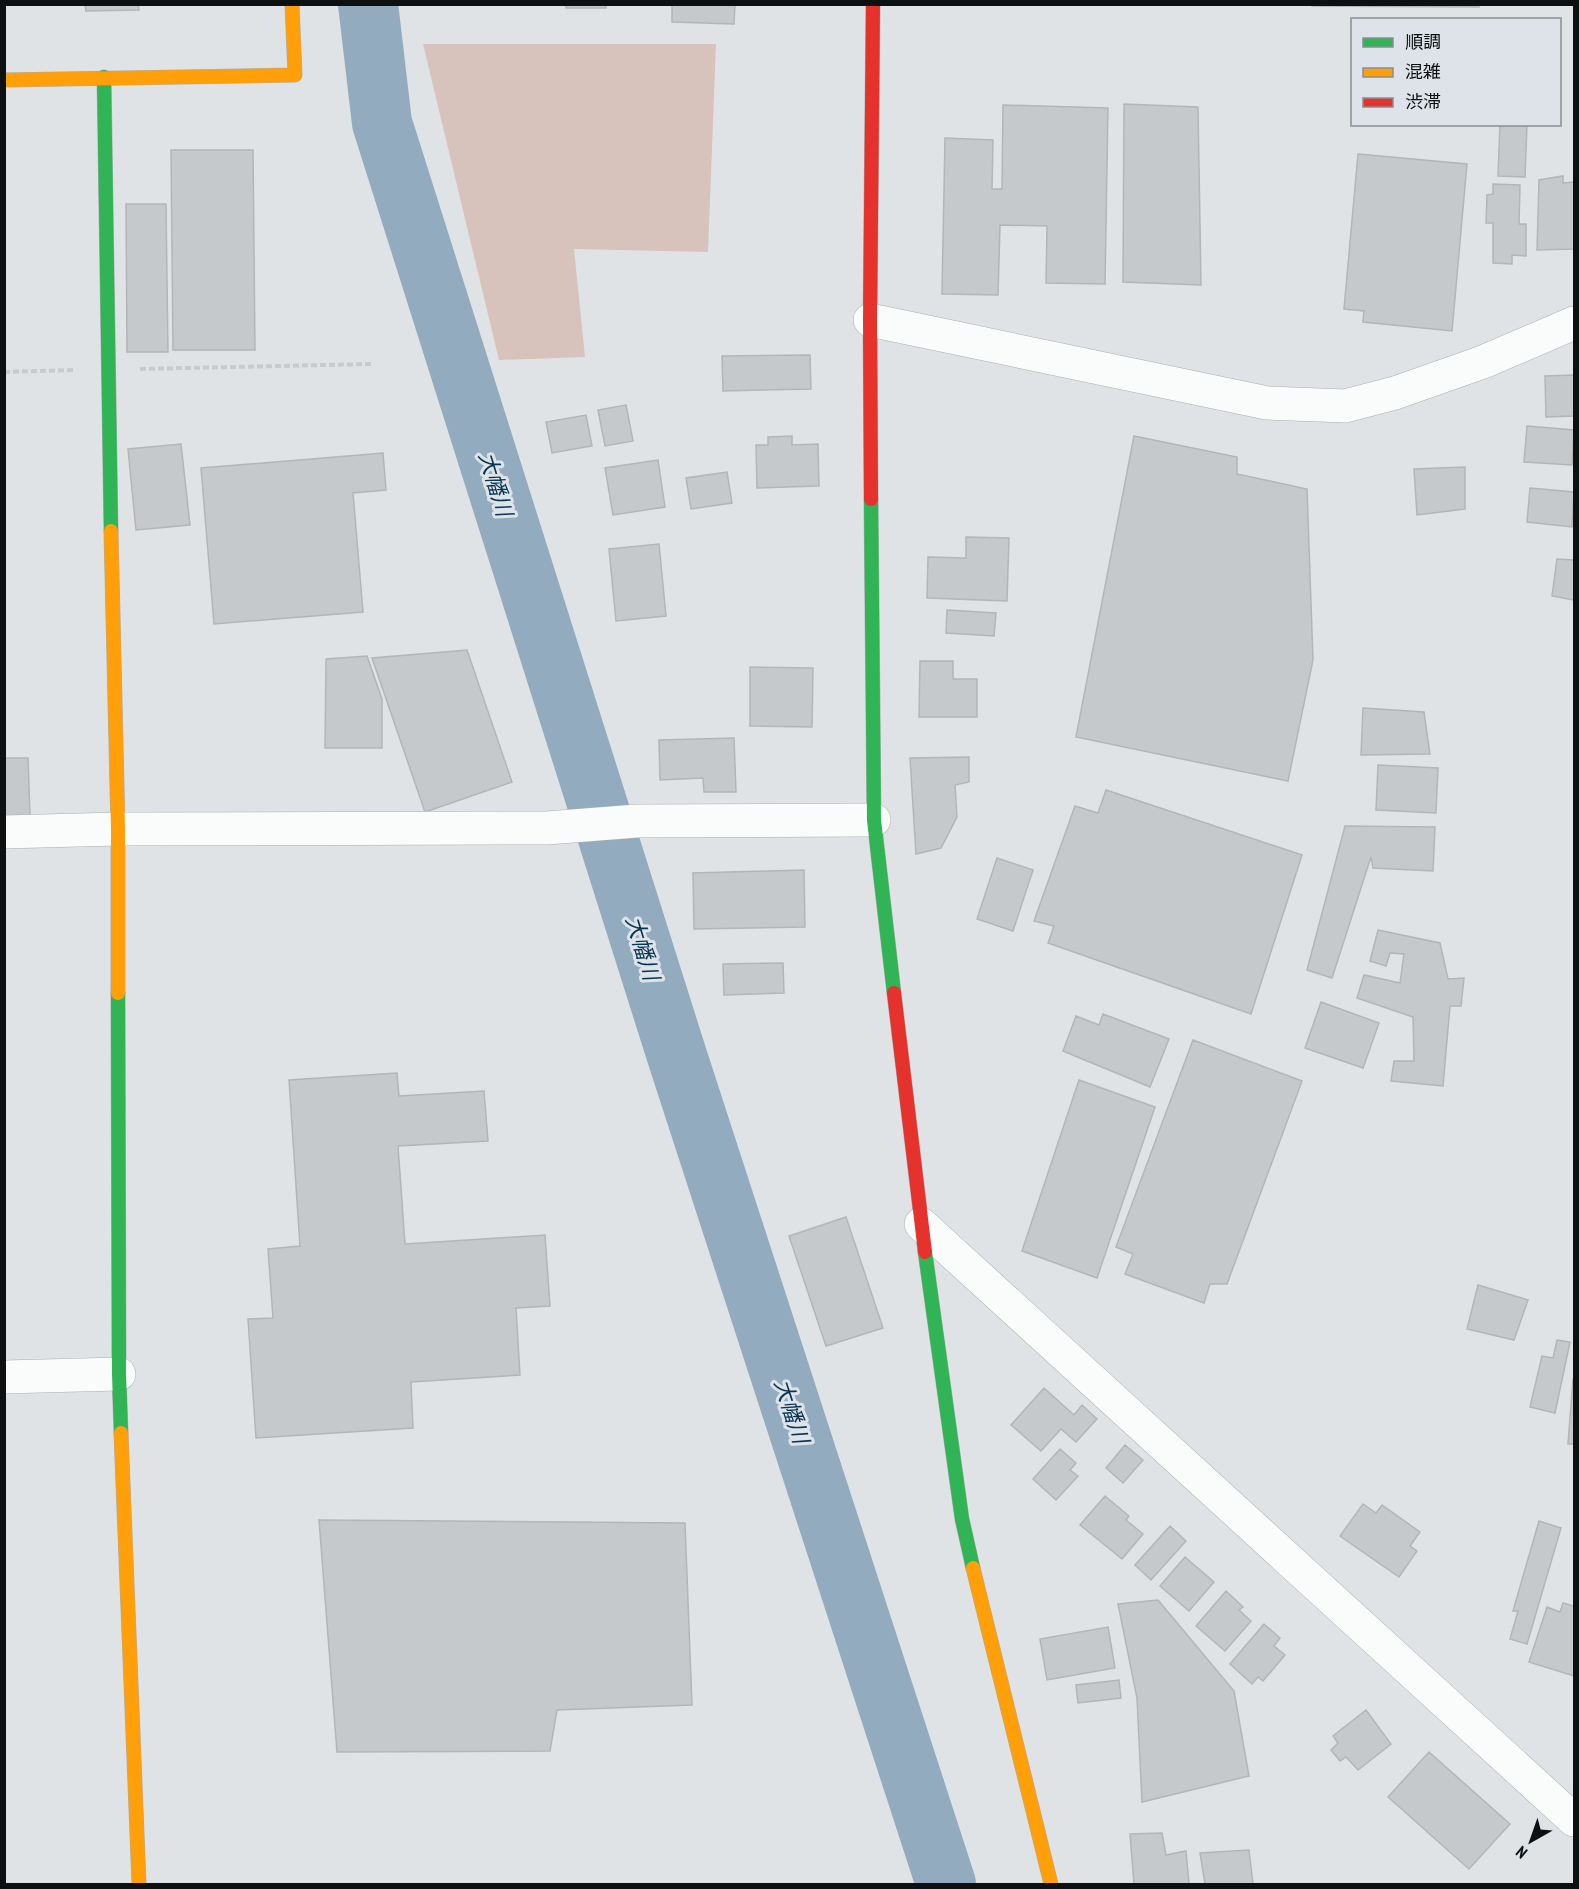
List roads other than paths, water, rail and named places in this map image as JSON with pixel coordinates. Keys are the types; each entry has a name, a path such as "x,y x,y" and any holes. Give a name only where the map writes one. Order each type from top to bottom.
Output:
{"street":[{"path":"4,80 295,75 292,4"},
{"path":"873,4 870,320 874,820 921,1224 962,1519 1051,1884"},
{"path":"104,77 106,369 118,829 119,1374 139,1884"},
{"path":"870,320 1267,403 1345,406 1395,393 1483,362 1575,323"},
{"path":"4,832 118,829 547,828 637,821 874,820"},
{"path":"921,1224 1575,1820"},
{"path":"4,1377 119,1374"}],"waterway":[{"name":"大幡川","path":"368,4 382,123 677,1056 946,1884"}]}
